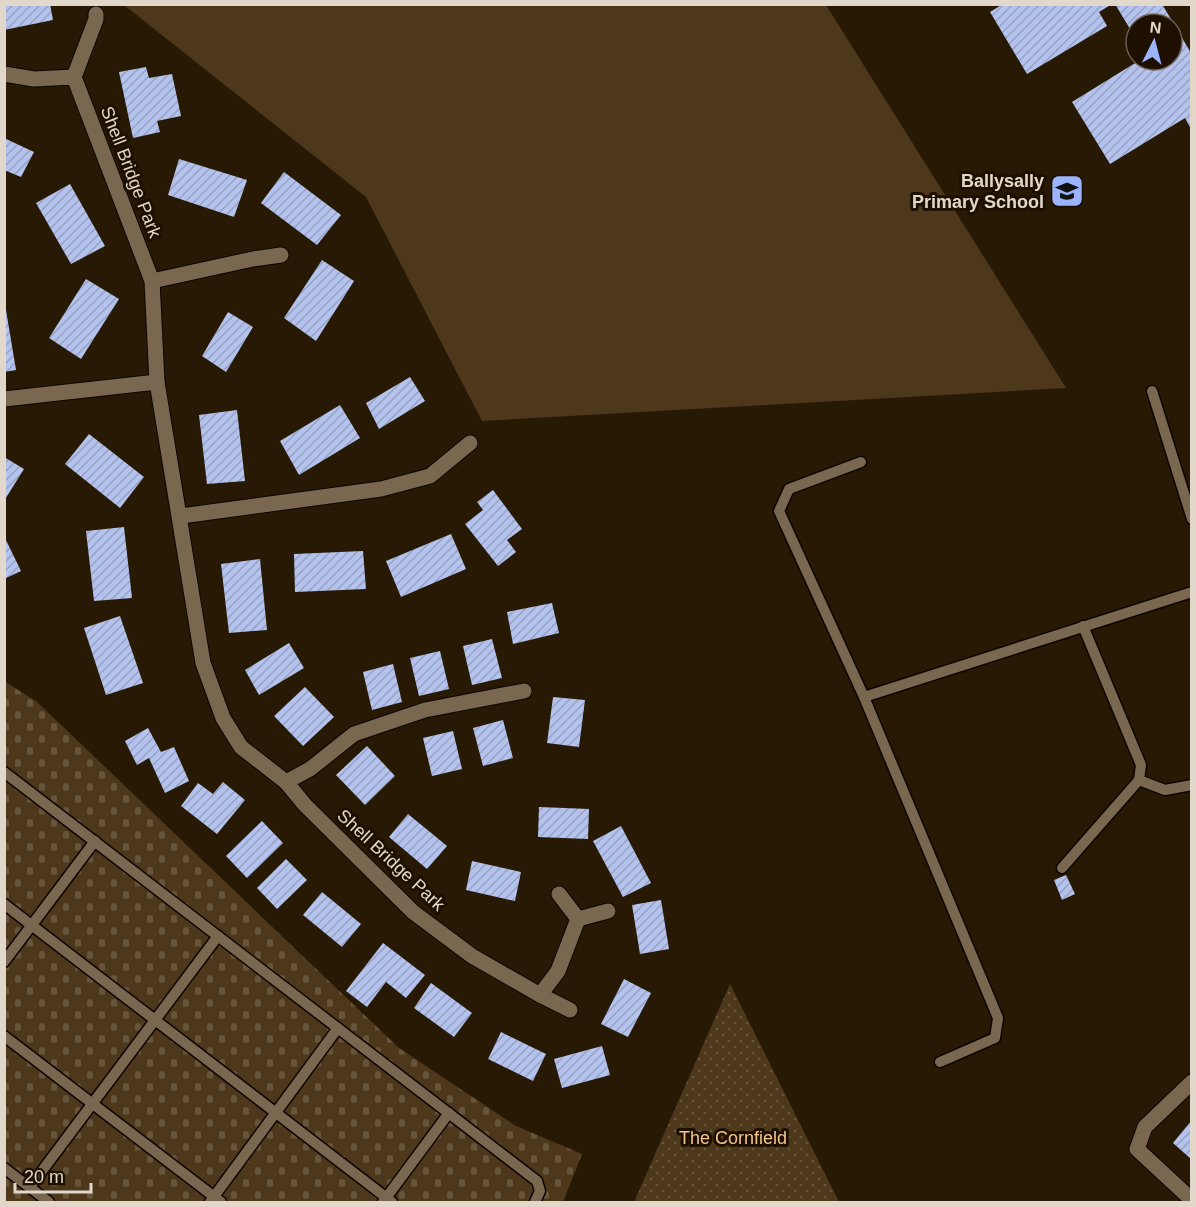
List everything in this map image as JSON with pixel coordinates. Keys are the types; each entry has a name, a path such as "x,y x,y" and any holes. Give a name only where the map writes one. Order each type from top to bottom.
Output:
{"street":[{"path":"4,74 34,79 74,77 96,14"},
{"name":"Shell Bridge Park","path":"74,77 152,281 157,382 181,516 203,663 223,718 241,747 286,782 305,805 413,912 472,956 570,1010"},
{"path":"152,281 253,258 281,255"},
{"path":"4,399 157,382"},
{"path":"181,516 381,489 430,476 470,443"},
{"path":"286,782 310,769 354,734 425,710 524,692"},
{"path":"558,894 578,919"},
{"path":"578,919 608,911"},
{"path":"540,995 558,971 578,919"},
{"path":"1191,1082 1145,1127 1137,1149 1191,1200"}],"lane":[{"path":"1152,391 1191,519"},
{"path":"861,462 789,489 779,511 864,698 998,1018 994,1038 940,1062"},
{"path":"864,698 1191,592"},
{"path":"1062,867 1139,780 1141,765 1083,627"},
{"path":"4,772 537,1181 540,1191 536,1203"},
{"path":"1139,780 1165,790 1191,785"},
{"path":"4,962 95,841"},
{"path":"4,904 387,1201 449,1113"},
{"path":"30,1187 218,936"},
{"path":"4,1036 215,1201 338,1028"},
{"path":"4,1168 49,1203"}],"green space":[{"path":"124,5 826,5 1066,388 482,421 366,197"},
{"path":"4,681 37,702 399,1048 516,1126 582,1154 563,1202 5,1202"},
{"name":"The Cornfield","path":"730,984 839,1202 634,1202"}],"building":[{"path":"4,4 50,4 53,20 4,30"},
{"path":"1003,4 1112,4 1099,12 1107,26 1027,74 990,12"},
{"path":"1115,4 1162,4 1167,12 1124,12 1124,19"},
{"path":"1184,41 1191,53 1191,129 1185,118 1110,164 1072,102 1124,70 1124,72 1184,72"},
{"path":"146,67 149,78 172,74 181,116 157,121 160,132 133,138 119,72"},
{"path":"4,138 34,152 21,177 4,170"},
{"path":"179,159 247,180 234,217 168,195"},
{"path":"284,172 341,215 317,245 261,203"},
{"path":"70,184 105,246 71,264 36,203"},
{"path":"322,260 354,281 316,341 284,318"},
{"path":"86,279 119,299 81,359 49,338"},
{"path":"6,310 16,370 4,372 4,311"},
{"path":"228,312 253,327 226,372 202,356"},
{"path":"410,377 425,401 379,429 366,403"},
{"path":"340,405 360,438 299,475 280,441"},
{"path":"237,410 245,481 207,484 199,415"},
{"path":"89,434 144,477 120,508 65,464"},
{"path":"4,457 24,469 4,501"},
{"path":"493,490 522,529 507,540 516,552 498,566 465,524 483,510 477,502"},
{"path":"124,527 132,598 94,601 86,531"},
{"path":"451,534 466,569 401,597 386,561"},
{"path":"4,536 21,571 4,579"},
{"path":"363,551 366,589 295,592 294,554"},
{"path":"260,559 267,630 229,633 221,564"},
{"path":"552,603 559,633 513,644 507,612"},
{"path":"120,616 143,683 106,695 84,628"},
{"path":"492,639 502,678 472,685 463,646"},
{"path":"289,643 304,668 259,695 245,670"},
{"path":"440,651 449,689 419,696 410,658"},
{"path":"393,664 402,702 372,710 363,672"},
{"path":"305,687 334,717 303,746 274,716"},
{"path":"553,697 585,700 579,747 547,743"},
{"path":"503,720 513,758 483,766 473,728"},
{"path":"148,728 161,752 174,747 189,781 165,793 149,758 137,765 125,741"},
{"path":"453,731 462,769 432,776 423,738"},
{"path":"367,746 395,776 365,805 336,775"},
{"path":"223,782 245,800 217,834 181,806 198,783 213,794"},
{"path":"539,807 589,809 588,839 538,837"},
{"path":"408,814 447,846 427,869 389,837"},
{"path":"262,821 283,843 247,878 226,856"},
{"path":"621,826 651,883 623,897 593,841"},
{"path":"286,859 307,880 277,909 257,888"},
{"path":"472,861 521,872 515,901 466,890"},
{"path":"1066,875 1075,894 1062,900 1054,880"},
{"path":"322,892 361,924 342,947 303,915"},
{"path":"661,900 669,949 640,954 632,905"},
{"path":"383,943 425,975 406,998 386,982 367,1007 346,991"},
{"path":"624,979 651,993 628,1037 601,1024"},
{"path":"431,983 472,1013 454,1037 414,1008"},
{"path":"501,1032 546,1054 533,1081 488,1059"},
{"path":"602,1046 610,1075 562,1088 554,1059"},
{"path":"1191,1121 1191,1159 1173,1143"}],"place":[{"name":"Ballysally Primary School","path":"1067,191"}]}
